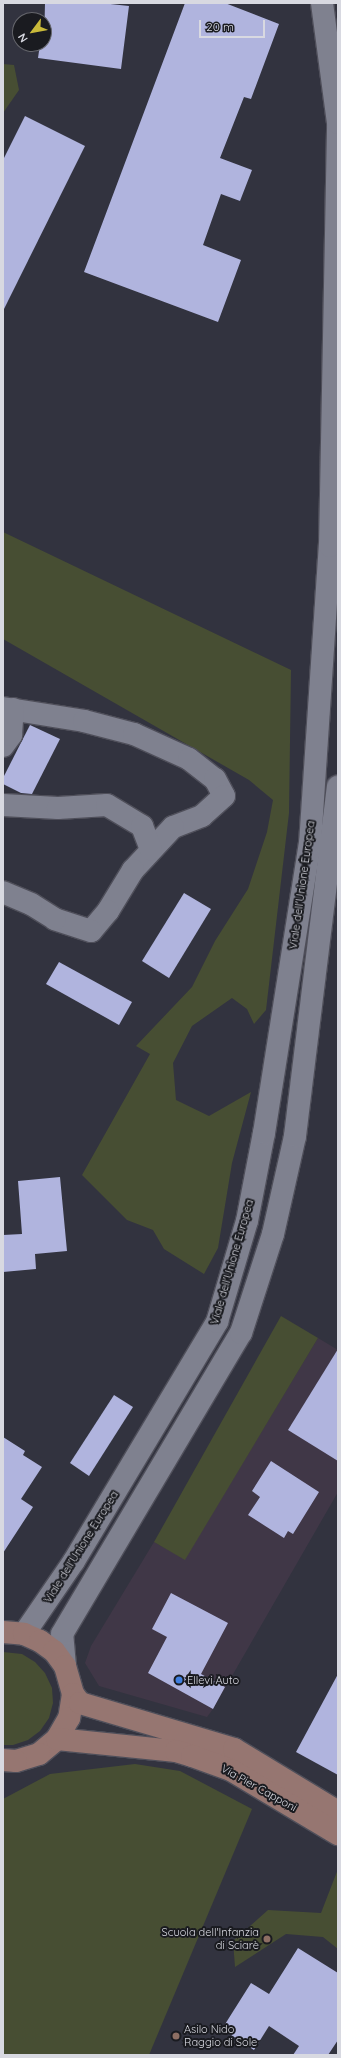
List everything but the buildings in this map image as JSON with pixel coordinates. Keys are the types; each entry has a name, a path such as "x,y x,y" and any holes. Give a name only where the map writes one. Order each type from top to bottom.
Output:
{"main road":[{"path":"7,1763 38,1754 57,1739 69,1718 73,1694 65,1666 49,1648 13,1633"},
{"name":"Via Pier Capponi","path":"73,1694 80,1703 234,1749 338,1812"},
{"name":"Via Pier Capponi","path":"57,1739 176,1751 192,1756 231,1770 338,1834"}],"street":[{"name":"Viale dell'Unione Europea","path":"13,1633 74,1561 217,1322 247,1221 264,1133 310,844 330,546 338,123 322,3"},
{"path":"3,746 11,735 8,708 84,721 134,734 189,759 215,779 224,796 202,816 173,827 133,870 108,911 91,931 55,919 31,904 3,892"},
{"path":"65,1666 62,1634 241,1333 273,1234 295,1136 338,787"},
{"path":"3,805 58,808 107,805 142,826 151,850"}],"shaded area":[{"path":"318,1338 338,1350 338,1492 213,1709 207,1717 99,1686 85,1663 91,1646 154,1542 185,1559"}],"green space":[{"path":"3,64 14,65 19,90 3,113"},
{"path":"3,532 291,670 289,813 266,1010 254,1024 247,1009 232,998 192,1026 173,1063 176,1100 209,1116 251,1092 232,1163 218,1248 204,1274 164,1249 153,1230 127,1220 82,1175 150,1054 136,1046 192,987 215,941 248,889 267,832 273,800 249,780 3,639"},
{"path":"281,1316 318,1338 185,1560 154,1542"},
{"path":"3,1652 22,1654 35,1662 45,1673 52,1688 53,1703 49,1718 40,1731 28,1740 13,1745 3,1745"},
{"path":"135,1764 180,1771 252,1809 149,2055 3,2055 3,1799 50,1774"},
{"path":"338,1869 338,1949 323,1937 286,1934 235,1967 233,1941 268,1910 321,1913"}],"place":[{"name":"Ellevi Auto","path":"179,1680"},
{"name":"Scuola dell'Infanzia di Sciarè","path":"267,1939"},
{"name":"Asilo Nido Raggio di Sole","path":"176,2036"}]}
